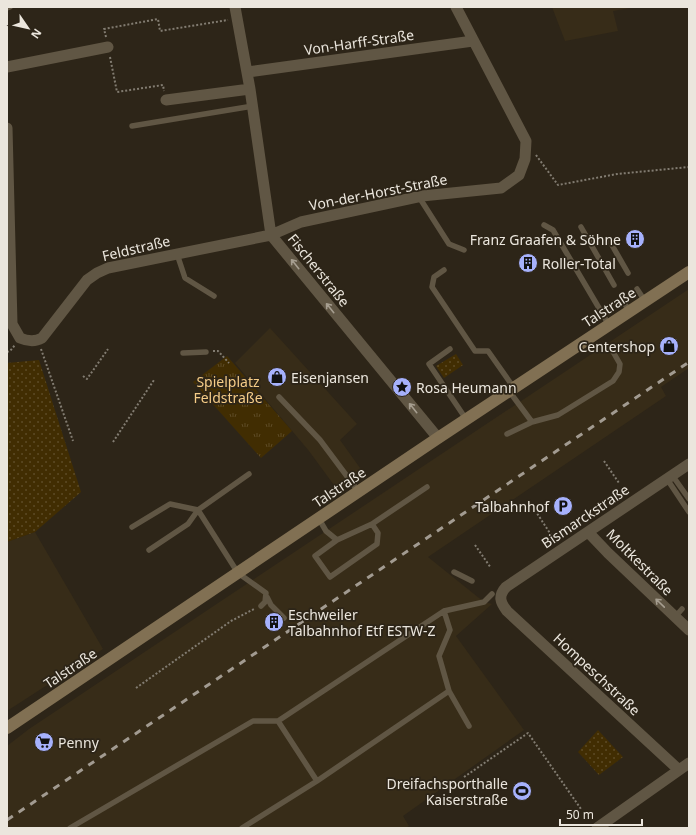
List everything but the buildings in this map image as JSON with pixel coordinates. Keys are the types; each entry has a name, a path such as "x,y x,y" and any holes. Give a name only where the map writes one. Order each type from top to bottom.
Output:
{"main road":[{"name":"Talstraße","path":"7,728 511,389 689,272"}],"street":[{"name":"Fischerstraße","path":"235,7 248,72 271,235 438,438"},
{"path":"456,7 526,141"},
{"name":"Von-Harff-Straße","path":"248,72 473,41"},
{"path":"7,67 108,47"},
{"path":"166,100 250,89"},
{"path":"7,128 12,324 20,338 38,340"},
{"name":"Von-der-Horst-Straße","path":"271,235 300,222 419,197 501,188 519,175 526,159 526,141"},
{"name":"Feldstraße","path":"38,340 42,338 87,280 108,268 271,235"},
{"name":"Bismarckstraße","path":"496,595 689,464"},
{"name":"Moltkestraße","path":"588,532 678,613 689,630"},
{"name":"Hompeschstraße","path":"496,595 507,611 685,769"},
{"path":"597,828 685,769"}],"lane":[{"path":"132,126 253,106"},
{"path":"419,197 450,244 464,250"},
{"path":"544,225 553,230 609,325"},
{"path":"581,227 614,285"},
{"path":"609,240 628,273"},
{"path":"177,254 185,278 214,296"},
{"path":"444,270 434,277 432,287 474,351 488,351 532,422"},
{"path":"637,289 645,301"},
{"path":"622,299 629,311"},
{"path":"450,348 429,364 466,420"},
{"path":"507,434 532,422 558,415 613,381 619,372 620,364 612,350"},
{"path":"183,353 206,352"},
{"path":"279,396 320,440 359,492"},
{"path":"149,550 188,524 198,510 249,474"},
{"path":"669,477 689,499"},
{"path":"669,477 689,512"},
{"path":"372,524 378,533 377,544 330,577 315,556 337,540 372,524 427,487"},
{"path":"132,527 170,504 198,510 238,573 266,593 271,605 284,618"},
{"path":"319,518 326,531 337,540"},
{"path":"454,572 472,582"},
{"path":"70,828 253,721 278,721 444,611 484,602 496,595"},
{"path":"261,606 267,597"},
{"path":"444,611 450,630 439,656 449,691 469,726"},
{"path":"242,828 317,781 449,691"},
{"path":"278,721 317,781"}],"path":[{"path":"166,100 163,85 117,92 104,29 158,19 160,31 237,19"},
{"path":"526,141 558,185 617,174 689,167"},
{"path":"38,340 72,441"},
{"path":"83,376 87,379 108,349"},
{"path":"206,352 218,351 229,363"},
{"path":"113,442 154,380"},
{"path":"604,460 619,483"},
{"path":"533,507 562,550"},
{"path":"475,545 491,568"},
{"path":"136,688 231,621 261,606"},
{"path":"464,777 528,733 581,809"}],"shaded area":[{"path":"552,7 635,7 613,11 618,31 565,41"},
{"path":"689,289 689,368 661,387 666,396 428,557 484,602 492,604 456,636 524,730 403,816 409,826 406,828 7,828 7,746 29,729"},
{"path":"270,328 357,424 340,440 365,475 339,492 309,451 235,363"},
{"path":"35,532 103,649 7,711 7,542"}],"green space":[{"path":"456,354 463,365 444,378 436,366"},
{"name":"Spielplatz Feldstraße","path":"227,356 292,431 261,458 193,382"},
{"path":"39,360 81,492 35,532 7,542 7,363"},
{"path":"598,730 623,757 599,775 578,752"}],"railway":[{"path":"7,820 689,362"}],"place":[{"name":"Franz Graafen & Söhne","path":"635,239"},
{"name":"Roller-Total","path":"528,263"},
{"name":"Centershop","path":"669,346"},
{"name":"Eisenjansen","path":"277,377"},
{"name":"Rosa Heumann","path":"402,387"},
{"name":"Talbahnhof","path":"563,506"},
{"name":"Eschweiler Talbahnhof Etf ESTW-Z","path":"274,622"},
{"name":"Penny","path":"44,742"},
{"name":"Dreifachsporthalle Kaiserstraße","path":"522,791"}]}
